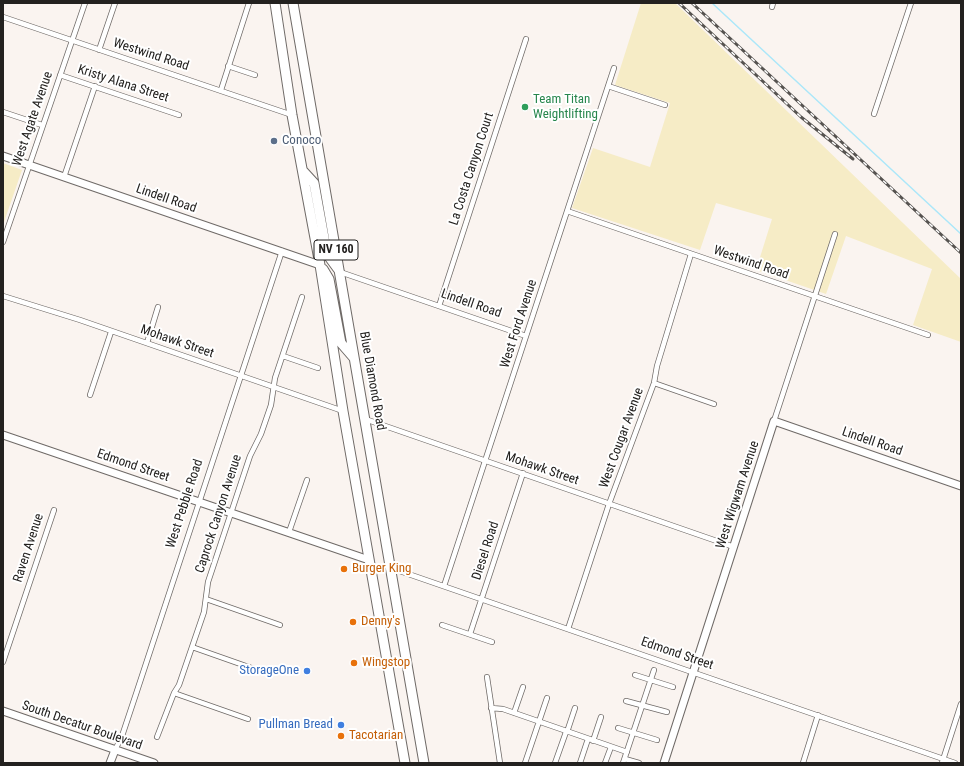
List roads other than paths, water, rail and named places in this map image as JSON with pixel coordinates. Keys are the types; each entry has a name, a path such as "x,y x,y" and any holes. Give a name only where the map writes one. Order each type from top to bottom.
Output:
{"highway":[{"name":"NV 160","path":"275,3 292,115 320,264 343,411 405,763"},
{"name":"Blue Diamond Road","path":"293,3 424,763"},
{"path":"302,171 314,183 328,254 340,272"},
{"path":"320,264 329,279 341,343 355,359"}],"street":[{"name":"West Agate Avenue","path":"3,242 28,165 85,3"},
{"path":"99,50 115,3"},
{"path":"221,90 249,3"},
{"path":"874,114 911,3"},
{"name":"Westwind Road","path":"3,18 292,115"},
{"name":"La Costa Canyon Court","path":"439,306 526,39"},
{"path":"228,66 255,76"},
{"name":"West Ford Avenue","path":"444,586 614,68"},
{"name":"Kristy Alana Street","path":"60,75 179,114"},
{"path":"64,177 95,86"},
{"path":"608,86 665,105"},
{"path":"3,112 42,125"},
{"name":"Lindell Road","path":"3,156 320,264"},
{"name":"Westwind Road","path":"567,211 928,335"},
{"name":"West Wigwam Avenue","path":"664,763 835,234"},
{"name":"West Pebble Road","path":"110,763 122,736 135,698 282,251"},
{"name":"West Cougar Avenue","path":"568,629 609,504 654,383 656,366 691,254"},
{"name":"Lindell Road","path":"340,272 526,336"},
{"name":"Mohawk Street","path":"3,296 147,343 343,411"},
{"name":"Caprock Canyon Avenue","path":"157,737 174,693 179,685 204,612 208,582 250,456 261,434 271,405 274,387 302,297"},
{"path":"147,343 158,307"},
{"path":"90,395 111,332"},
{"path":"283,356 318,368"},
{"path":"654,383 714,404"},
{"name":"Mohawk Street","path":"365,419 734,547"},
{"name":"Lindell Road","path":"774,422 961,486"},
{"name":"Edmond Street","path":"3,435 369,560"},
{"name":"Diesel Road","path":"470,634 523,473"},
{"path":"290,532 307,480"},
{"name":"Raven Avenue","path":"3,662 54,510"},
{"name":"Edmond Street","path":"391,568 818,715 943,761 955,763"},
{"path":"206,599 280,625"},
{"path":"442,625 492,642"},
{"path":"192,647 263,672"},
{"path":"638,763 624,761 654,670"},
{"path":"635,675 673,686"},
{"path":"487,677 500,763"},
{"path":"514,713 523,687"},
{"path":"174,693 248,719"},
{"path":"525,763 548,698"},
{"path":"626,701 643,704 667,712"},
{"path":"943,761 961,704"},
{"path":"491,708 503,709 627,752"},
{"path":"555,763 575,708"},
{"name":"South Decatur Boulevard","path":"3,711 154,763"},
{"path":"803,763 818,715"},
{"path":"580,763 601,717"},
{"path":"618,728 657,740"},
{"path":"605,763 611,747"}],"waterway":[{"path":"712,3 961,234"}],"railway":[{"path":"679,3 801,117 853,159"},
{"path":"692,3 961,253"}],"place":[{"name":"Team Titan Weightlifting","path":"525,107"},
{"name":"Conoco","path":"274,141"},
{"name":"Burger King","path":"344,569"},
{"name":"Denny's","path":"353,622"},
{"name":"Wingstop","path":"354,663"},
{"name":"StorageOne","path":"307,671"},
{"name":"Pullman Bread","path":"341,725"},
{"name":"Tacotarian","path":"341,736"}]}
